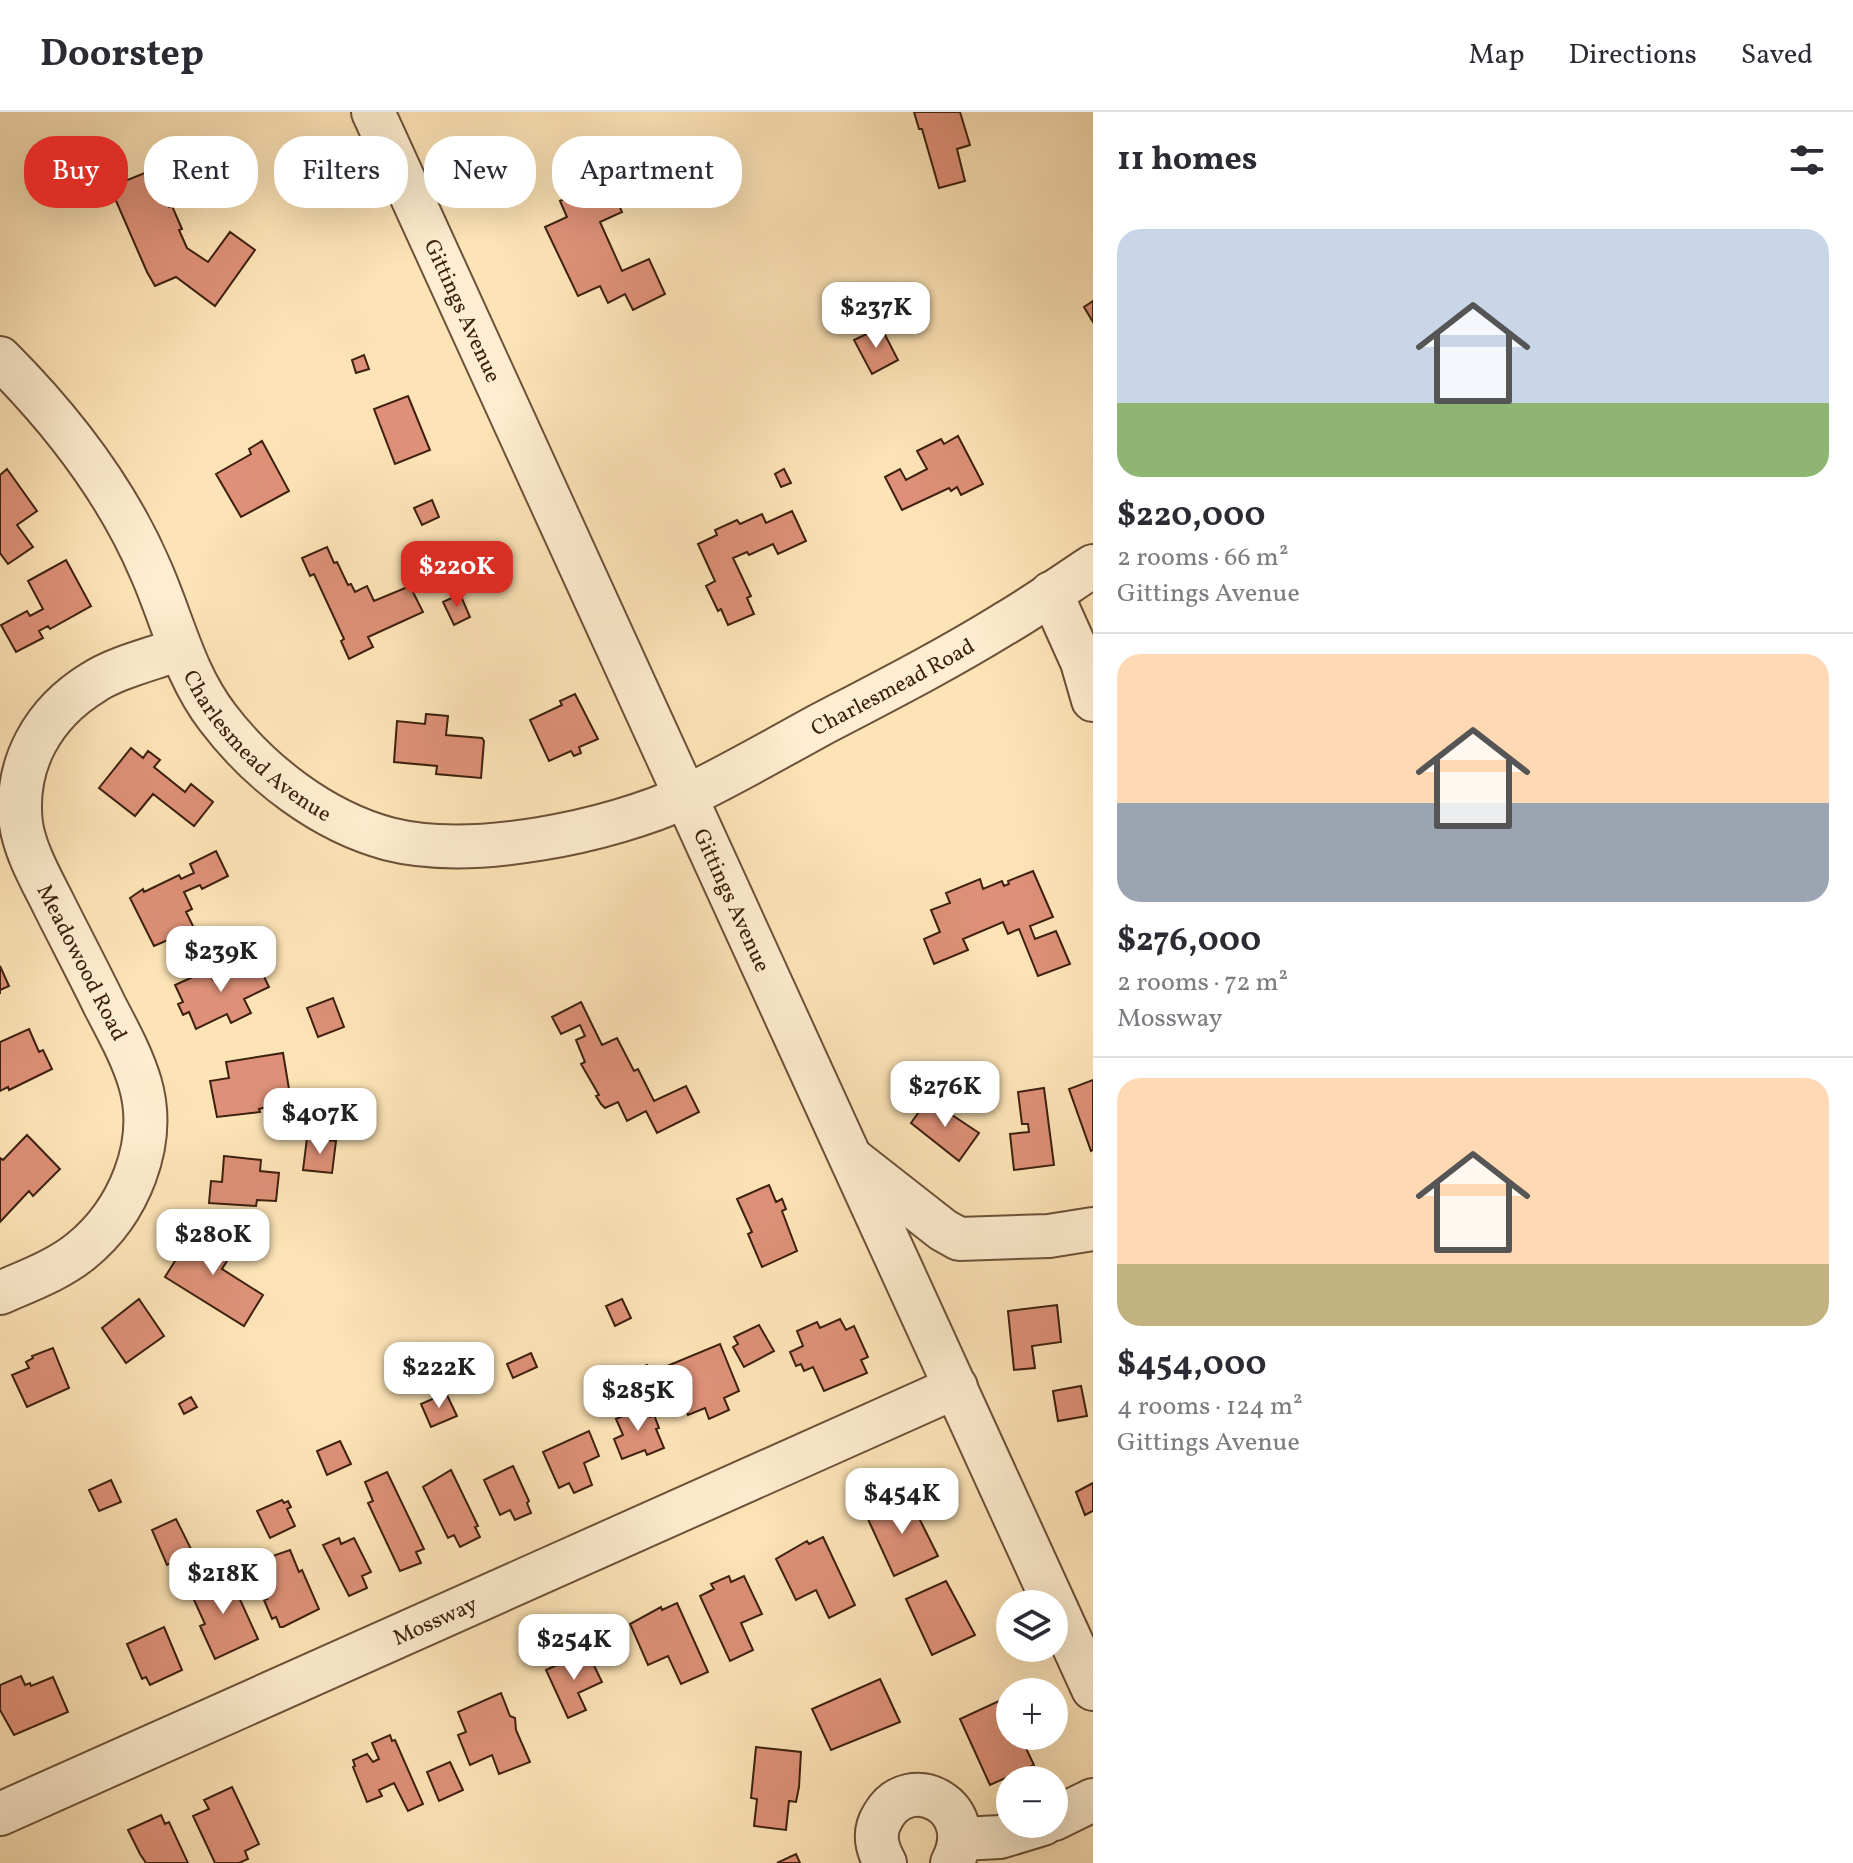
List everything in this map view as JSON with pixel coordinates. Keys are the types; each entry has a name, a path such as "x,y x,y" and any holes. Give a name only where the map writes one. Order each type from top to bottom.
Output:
{"street":[{"name":"Gittings Avenue","path":"373,112 1093,1689"},
{"name":"Charlesmead Avenue","path":"0,358 51,415 93,469 127,522 151,571 179,649 197,686 218,718 247,751 306,801 344,823 390,839 435,845 527,841 643,813 686,796"},
{"name":"Charlesmead Road","path":"686,796 1005,624 1093,566"},
{"path":"1051,593 1082,662 1093,700"},
{"name":"Meadowood Road","path":"0,1293 40,1276 79,1253 108,1225 129,1193 141,1156 145,1121 141,1086 128,1051 36,869 21,826 21,786 29,752 46,722 66,701 96,680 179,649"},
{"path":"851,1158 951,1235"},
{"path":"894,1252 951,1235 1049,1236 1093,1229"},
{"name":"Mossway","path":"0,1814 956,1387"},
{"path":"885,1863 876,1840 878,1823 887,1809 900,1799 925,1795 939,1800 949,1809 957,1821 956,1851 997,1838"},
{"path":"1068,1812 1093,1800"}],"building":[{"path":"914,112 960,112 970,145 957,149 965,181 939,188"},
{"path":"144,173 144,208 173,208 187,248 208,262 230,232 255,250 215,306 176,277 155,286 119,208 128,208 128,180"},
{"path":"563,208 620,208 622,212 600,222 622,271 649,259 665,294 633,310 625,294 608,303 600,286 578,296 545,227 567,217"},
{"path":"1093,301 1093,322 1084,307"},
{"path":"881,327 898,360 872,374 854,340"},
{"path":"364,355 369,369 356,373 352,360"},
{"path":"408,396 430,450 395,464 374,409"},
{"path":"958,436 983,484 961,495 957,487 951,491 949,488 902,510 885,477 900,469 906,480 927,469 917,451 941,439 944,444"},
{"path":"262,441 289,491 241,517 216,474 251,454 249,449"},
{"path":"7,469 37,511 17,525 33,547 8,564 0,553 0,475"},
{"path":"784,469 791,483 781,487 775,474"},
{"path":"432,500 439,517 422,525 414,508"},
{"path":"792,511 806,541 778,554 773,544 749,555 747,552 733,558 751,596 747,598 754,614 728,625 706,586 715,581 698,544 717,535 715,530 737,520 740,524 762,514 766,523"},
{"path":"327,547 334,563 337,562 348,585 351,584 355,592 367,586 374,601 410,586 423,612 368,637 373,647 349,659 341,641 344,639 314,574 310,576 302,558"},
{"path":"66,560 91,606 50,629 48,626 39,631 43,638 16,652 1,625 27,611 30,616 43,609 28,581"},
{"path":"460,594 470,617 454,625 443,602"},
{"path":"575,694 598,739 579,747 581,753 574,756 571,751 549,761 530,720 562,705 560,701"},
{"path":"426,714 448,716 446,735 482,738 481,778 436,774 437,766 394,762 397,721 425,724"},
{"path":"131,748 143,758 148,751 160,760 154,767 185,792 191,784 213,802 194,826 153,794 135,816 99,788"},
{"path":"216,851 228,876 202,889 200,885 184,892 192,909 186,912 194,928 176,939 154,946 130,898 143,889 144,892 179,875 181,879 194,873 190,864"},
{"path":"1033,871 1053,917 1030,926 1035,939 1056,931 1070,964 1038,976 1019,929 1008,934 1003,922 963,939 968,950 934,964 924,939 940,932 931,910 950,903 946,893 980,879 983,889 1002,881 1004,886 1009,884 1008,881"},
{"path":"256,960 269,987 244,999 251,1013 231,1023 227,1014 196,1029 189,1012 183,1015 178,1004 183,1002 175,985 208,970 213,980"},
{"path":"0,966 9,986 0,990"},
{"path":"333,998 344,1027 318,1037 307,1008"},
{"path":"581,1002 602,1045 617,1038 634,1071 638,1069 654,1101 686,1086 699,1112 657,1133 646,1111 627,1121 618,1102 605,1108 581,1064 585,1062 576,1040 585,1036 580,1025 561,1034 552,1017"},
{"path":"29,1029 39,1052 43,1050 52,1069 9,1090 8,1087 0,1091 0,1042"},
{"path":"283,1053 291,1101 259,1109 260,1112 217,1117 210,1081 229,1078 226,1062"},
{"path":"969,1062 974,1071 962,1077 957,1067"},
{"path":"1093,1080 1093,1150 1091,1151 1069,1089"},
{"path":"1044,1088 1054,1165 1014,1170 1010,1134 1029,1132 1028,1124 1022,1124 1018,1092"},
{"path":"928,1099 979,1133 959,1161 911,1123"},
{"path":"27,1135 60,1169 33,1196 29,1191 0,1222 0,1158 3,1160"},
{"path":"307,1138 336,1141 332,1173 303,1170"},
{"path":"224,1156 261,1160 260,1171 279,1173 276,1201 257,1200 256,1206 209,1203 211,1181 222,1182"},
{"path":"769,1185 776,1202 782,1199 786,1209 782,1211 797,1251 762,1267 748,1234 752,1232 737,1199"},
{"path":"195,1229 213,1240 216,1236 235,1248 222,1269 263,1295 244,1326 165,1277"},
{"path":"139,1299 164,1336 126,1363 102,1328"},
{"path":"622,1299 631,1318 615,1326 606,1306"},
{"path":"1057,1305 1061,1342 1032,1346 1035,1368 1014,1370 1008,1311"},
{"path":"840,1319 846,1330 854,1326 868,1357 861,1360 867,1373 824,1391 813,1367 804,1371 801,1364 796,1366 790,1352 803,1346 797,1331 817,1322 820,1328"},
{"path":"759,1325 774,1351 744,1367 733,1347 738,1344 734,1337"},
{"path":"720,1344 739,1391 724,1398 729,1410 709,1419 705,1408 688,1415 667,1366"},
{"path":"53,1348 69,1388 27,1407 12,1375 29,1368 26,1362 32,1356"},
{"path":"531,1353 537,1367 513,1378 507,1364"},
{"path":"647,1365 658,1390 645,1395 634,1370"},
{"path":"1081,1386 1087,1416 1058,1421 1053,1391"},
{"path":"446,1393 457,1416 431,1427 421,1404"},
{"path":"191,1397 197,1407 184,1414 179,1404"},
{"path":"643,1402 650,1417 654,1415 664,1448 647,1455 645,1450 622,1459 614,1439 623,1435 616,1419 630,1413 628,1408"},
{"path":"589,1431 599,1456 584,1463 592,1485 574,1493 569,1483 559,1488 543,1452"},
{"path":"340,1441 351,1464 327,1475 317,1451"},
{"path":"513,1466 529,1501 531,1513 515,1520 510,1510 500,1515 484,1480"},
{"path":"451,1470 478,1526 475,1527 480,1537 460,1547 454,1535 448,1538 423,1487"},
{"path":"387,1472 424,1549 416,1552 421,1563 400,1571 368,1503 373,1501 365,1482"},
{"path":"111,1480 121,1502 99,1511 89,1490"},
{"path":"1093,1483 1093,1511 1085,1515 1076,1492"},
{"path":"908,1496 938,1556 894,1576 867,1517"},
{"path":"282,1500 284,1503 288,1501 291,1507 287,1509 295,1526 270,1538 257,1511"},
{"path":"176,1519 193,1553 167,1565 152,1530"},
{"path":"823,1537 855,1605 829,1618 816,1590 796,1600 776,1559 807,1541 809,1544"},
{"path":"339,1538 341,1544 354,1538 371,1572 362,1576 367,1588 349,1596 323,1545"},
{"path":"290,1550 319,1609 280,1627 276,1617 272,1619 264,1600 267,1599 258,1586 263,1584 261,1578 270,1574 264,1559"},
{"path":"212,1573 219,1579 227,1576 232,1582 258,1639 215,1659 200,1626 205,1624 191,1586 208,1579 206,1576"},
{"path":"729,1576 731,1582 744,1576 762,1614 741,1623 753,1650 730,1661 700,1596 714,1589 711,1584"},
{"path":"946,1581 975,1635 932,1655 906,1599"},
{"path":"677,1603 708,1672 681,1684 668,1656 648,1665 630,1624 661,1607 662,1610"},
{"path":"164,1627 182,1670 150,1685 146,1677 142,1679 127,1644"},
{"path":"587,1651 602,1682 578,1693 586,1710 568,1718 546,1670"},
{"path":"21,1676 25,1685 30,1683 31,1686 53,1677 68,1712 14,1735 0,1710 0,1685"},
{"path":"880,1679 900,1722 831,1750 812,1709"},
{"path":"501,1693 510,1716 515,1718 516,1730 530,1762 499,1774 492,1755 470,1765 458,1735 466,1732 458,1712"},
{"path":"996,1702 996,1750 1027,1750 1034,1765 996,1766 996,1782 990,1785 960,1719"},
{"path":"390,1735 423,1804 408,1811 394,1783 379,1790 382,1796 367,1802 353,1767 353,1760 367,1754 373,1762 379,1759 372,1743"},
{"path":"756,1747 801,1752 799,1787 796,1802 789,1801 786,1830 754,1826 757,1799 751,1798"},
{"path":"450,1762 463,1790 439,1801 427,1772"},
{"path":"232,1787 259,1844 245,1851 248,1859 239,1863 215,1863 193,1816 209,1809 204,1800"},
{"path":"161,1815 165,1824 169,1822 188,1863 146,1863 140,1854 128,1830"},
{"path":"796,1854 800,1863 777,1863"}]}
